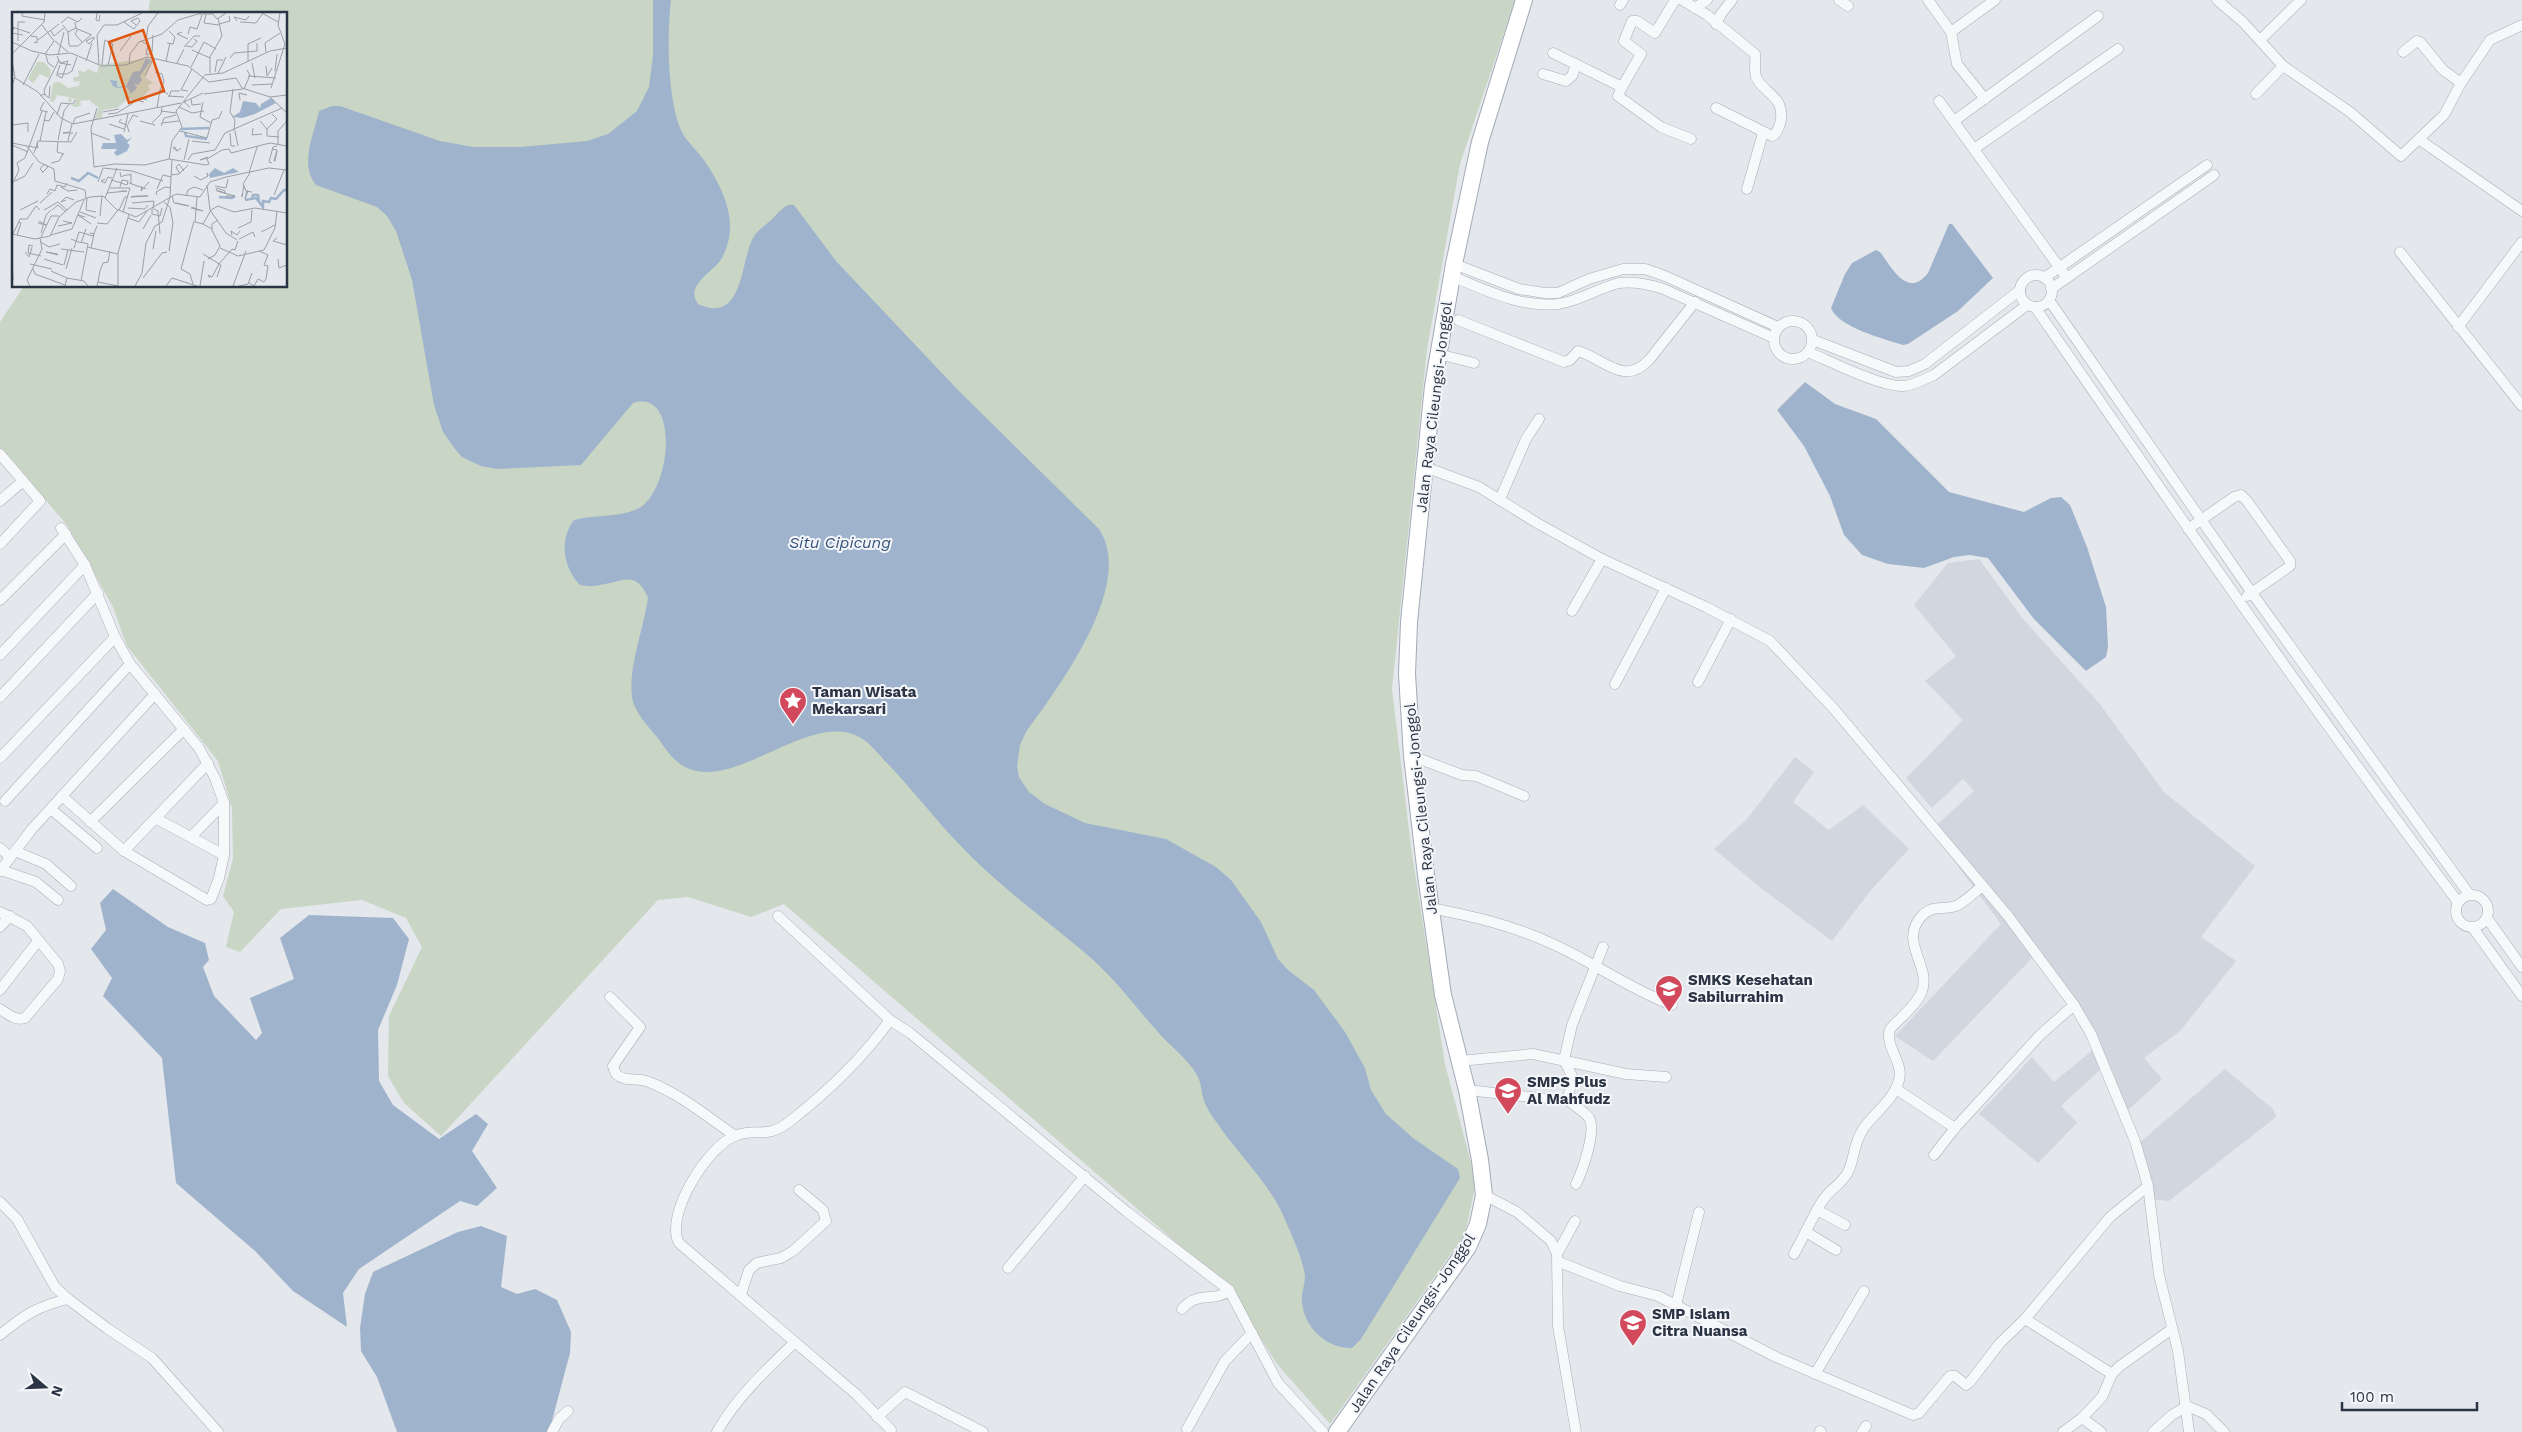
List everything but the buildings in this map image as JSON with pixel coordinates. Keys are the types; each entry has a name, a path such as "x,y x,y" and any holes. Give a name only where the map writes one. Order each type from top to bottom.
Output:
{"main road":[{"name":"Jalan Raya Cileungsi-Jonggol","path":"1337,1432 1468,1247 1478,1224 1484,1195 1480,1160 1466,1090 1443,995 1430,908 1412,756 1407,674 1409,622 1425,467 1438,354 1452,270 1480,142 1524,0"}],"street":[{"path":"1675,0 1655,33 1637,21 1632,21 1624,41 1641,54 1618,94 1619,97 1650,121 1691,139"},
{"path":"1682,0 1755,54 1756,77 1771,92 1780,107 1780,122 1775,135 1763,133 1716,108"},
{"path":"1695,8 1707,0"},
{"path":"1716,24 1732,0"},
{"path":"1839,0 1848,6"},
{"path":"1951,32 1995,0"},
{"path":"2217,0 2260,40 2283,66 2350,112 2399,155 2408,151 2444,115 2460,83 2490,40 2522,25"},
{"path":"2260,40 2301,0"},
{"path":"1930,1 1951,32 1957,64 1985,99"},
{"path":"1954,121 2098,16"},
{"path":"2403,52 2417,41 2420,42 2443,70 2460,83"},
{"path":"1974,149 2118,49"},
{"path":"1553,53 1622,87"},
{"path":"1543,74 1566,81 1572,76 1576,64"},
{"path":"2256,94 2283,66"},
{"path":"1939,101 2067,278"},
{"path":"1747,189 1763,133"},
{"path":"2420,140 2522,211"},
{"path":"2044,278 2207,165"},
{"path":"2051,289 2214,175"},
{"path":"2458,327 2522,242"},
{"path":"2400,252 2522,406"},
{"path":"1452,270 1519,289 1545,293 1558,293 1589,279 1623,269 1645,270 1689,286 1778,327"},
{"path":"1452,270 1522,303 1558,304 1589,296 1619,283 1643,283 1695,302 1774,338"},
{"path":"1808,352 1888,384 1904,386 1918,383 1934,375 2031,306 2043,305 2049,300 2051,289 2044,278 2037,275 2029,276 2022,282 2021,298 2031,306 2402,829 2458,902"},
{"path":"1813,340 1896,372 1909,370 1925,364 2020,290"},
{"path":"2049,300 2252,593 2469,894"},
{"path":"1458,320 1564,362 1570,360 1578,351 1616,370 1632,372 1645,365 1695,302"},
{"path":"1796,320 1804,324 1811,331 1813,340 1808,352 1798,359 1786,358 1776,350 1774,338 1778,327 1786,321 1796,320"},
{"path":"1438,354 1474,363"},
{"path":"1500,499 1526,439 1539,419"},
{"path":"0,455 40,501 0,544"},
{"path":"1425,467 1460,479 1500,499 1537,523 1602,559 1731,619 1779,648 1834,709 2008,916 2074,1006 2091,1034 2136,1140 2148,1186 2159,1275 2187,1406 2189,1432"},
{"path":"0,501 23,481"},
{"path":"2188,529 2241,494 2290,561 2290,566 2286,570 2240,602"},
{"path":"0,600 64,531 86,565 115,637 130,664 184,729 208,763 224,803 224,855 219,878 210,900 124,851 62,796"},
{"path":"1572,610 1602,559"},
{"path":"0,655 86,565"},
{"path":"1615,684 1666,588"},
{"path":"0,697 98,593"},
{"path":"1698,682 1731,619"},
{"path":"0,758 115,637"},
{"path":"6,802 130,664"},
{"path":"6,862 62,796 155,694"},
{"path":"90,822 184,729"},
{"path":"1412,756 1462,775 1476,776 1524,796"},
{"path":"124,851 208,763"},
{"path":"191,837 224,803"},
{"path":"51,809 96,848"},
{"path":"155,818 224,855"},
{"path":"0,848 6,862 36,882 58,900"},
{"path":"6,862 46,864 71,886"},
{"path":"1794,1254 1817,1210 1831,1189 1841,1182 1847,1173 1856,1142 1865,1127 1896,1089 1900,1079 1899,1063 1890,1041 1889,1032 1918,999 1924,982 1912,939 1919,919 1934,907 1958,905 1982,886"},
{"path":"2469,894 2478,895 2485,901 2489,909 2487,918 2481,925 2473,928 2464,926 2458,920 2455,911 2458,902 2469,894"},
{"path":"1430,908 1514,928 1556,945 1595,965 1628,986 1672,1005"},
{"path":"0,912 28,926 58,964 60,972 58,979 25,1018 20,1020 13,1018 0,1009"},
{"path":"0,927 10,916"},
{"path":"778,916 890,1020 910,1033 1127,1212 1230,1290 1278,1384 1323,1432"},
{"path":"2487,918 2522,967"},
{"path":"2473,928 2522,996"},
{"path":"0,990 38,941"},
{"path":"1576,1184 1584,1166 1592,1127 1588,1116 1568,1100 1572,1076 1564,1060 1575,1014 1603,948"},
{"path":"610,997 640,1027 614,1066 616,1074 628,1080 643,1080 670,1092 735,1136"},
{"path":"1934,1155 1955,1128 2040,1035 2074,1006"},
{"path":"890,1020 852,1063 790,1121 771,1133 735,1136 716,1150 684,1193 676,1229 680,1243 741,1294 794,1343 857,1395 877,1418 891,1430"},
{"path":"1459,1061 1534,1054 1626,1074 1666,1077"},
{"path":"1896,1089 1955,1128"},
{"path":"1466,1090 1548,1099"},
{"path":"1008,1268 1085,1176"},
{"path":"1558,1258 1620,1286 1652,1294 1730,1335 1815,1374 1913,1415 1919,1413 1950,1376 1954,1376 1966,1384 1970,1382 2000,1343 2025,1319 2110,1217 2148,1186"},
{"path":"741,1294 749,1270 757,1263 781,1258 793,1251 826,1220 823,1210 799,1190"},
{"path":"1484,1195 1516,1212 1551,1241 1558,1258 1558,1326 1576,1432"},
{"path":"0,1202 17,1219 55,1287 108,1329 152,1358 218,1432"},
{"path":"1817,1210 1846,1225"},
{"path":"1676,1306 1699,1212"},
{"path":"1558,1258 1575,1222"},
{"path":"1806,1232 1836,1250"},
{"path":"1182,1310 1187,1304 1197,1298 1220,1296 1230,1290"},
{"path":"1815,1374 1864,1291"},
{"path":"0,1335 23,1316 42,1305 68,1299"},
{"path":"2025,1319 2112,1374"},
{"path":"2063,1432 2082,1418 2102,1397 2112,1374 2172,1329"},
{"path":"1187,1429 1225,1360 1252,1333"},
{"path":"717,1432 724,1419 760,1376 794,1343"},
{"path":"877,1418 905,1392 983,1432"},
{"path":"2153,1432 2172,1414 2187,1406"},
{"path":"2187,1406 2206,1414 2224,1432"},
{"path":"552,1432 559,1419 568,1411"},
{"path":"2082,1418 2101,1432"}],"shaded area":[{"path":"1979,559 2023,619 2099,703 2164,792 2255,866 2201,937 2236,961 2180,1031 2144,1058 2162,1079 2124,1114 2101,1069 2061,1106 2077,1123 2038,1163 1979,1114 2032,1057 2054,1082 2095,1048 2079,1014 2033,957 1933,1061 1895,1036 2001,924 1931,830 1974,791 1963,779 1932,808 1906,778 1963,720 1925,681 1956,656 1914,605 1948,563"},
{"path":"1795,757 1814,772 1793,802 1829,830 1863,805 1909,849 1871,890 1832,941 1761,888 1714,849 1747,819"},
{"path":"2225,1069 2273,1109 2276,1117 2169,1201 2151,1199 2137,1145"}],"green space":[{"name":"Taman Wisata Mekarsari","path":"150,0 1515,0 1460,164 1427,349 1392,689 1411,847 1445,1064 1476,1182 1465,1234 1330,1424 1277,1364 1229,1288 784,904 751,917 688,897 658,900 441,1136 404,1103 388,1076 389,1016 422,947 406,918 362,900 281,909 240,952 226,947 234,912 223,896 233,859 232,808 218,761 127,646 113,607 67,525 0,447 0,322 23,288 288,288 288,12 148,12"}],"water":[{"name":"Situ Cipicung","path":"653,0 671,0 669,67 673,103 677,119 684,136 703,159 718,183 729,216 730,235 727,247 722,258 697,285 695,297 698,304 713,308 724,306 732,298 738,288 749,248 755,235 784,208 788,205 794,205 836,261 957,389 1099,529 1108,552 1108,578 1101,606 1089,634 1073,662 1057,689 1026,732 1020,745 1017,767 1019,777 1029,792 1045,804 1085,823 1166,839 1216,867 1231,880 1261,922 1278,959 1288,970 1314,990 1345,1032 1365,1068 1371,1090 1386,1114 1413,1138 1458,1169 1460,1178 1361,1339 1352,1348 1334,1345 1318,1335 1312,1328 1303,1311 1304,1270 1283,1215 1269,1191 1209,1111 1204,1101 1200,1083 1193,1069 1094,961 1003,886 973,858 868,743 861,738 841,732 819,734 727,769 705,772 685,767 677,761 642,719 633,703 631,686 634,661 648,598 639,583 633,580 622,580 595,586 580,585 574,578 567,562 565,544 569,528 574,520 627,513 641,507 651,496 659,480 666,442 664,424 658,410 648,403 633,403 581,465 497,469 481,466 462,457 443,432 434,405 412,280 396,231 387,216 377,207 316,185 311,177 308,159 309,149 319,111 332,106 340,106 440,141 473,147 520,147 587,141 608,134 637,111 649,87 653,55"},
{"path":"1949,224 1952,224 1993,278 1958,311 1908,344 1903,345 1862,331 1835,315 1831,308 1845,274 1852,263 1876,250 1880,252 1895,273 1907,282 1914,283 1921,280 1928,273"},
{"path":"1805,382 1835,404 1876,419 1949,492 2024,512 2051,498 2061,497 2070,505 2087,547 2106,607 2108,647 2106,657 2086,671 2034,619 1988,558 1970,555 1954,557 1924,568 1888,564 1862,555 1844,535 1830,496 1804,446 1777,410"},
{"path":"113,889 168,927 205,943 209,960 203,967 214,996 256,1040 262,1033 250,998 294,979 280,938 309,915 393,918 409,939 397,985 378,1030 379,1081 393,1105 439,1139 476,1114 488,1124 472,1151 497,1188 477,1206 460,1201 359,1269 343,1293 347,1327 293,1291 255,1251 176,1183 162,1058 103,996 112,978 91,949 106,930 100,903"},
{"path":"481,1226 507,1236 501,1287 517,1294 535,1289 557,1300 571,1332 570,1353 549,1432 397,1432 377,1377 361,1351 360,1328 365,1294 373,1272 458,1232"}],"place":[{"name":"Taman Wisata Mekarsari","path":"793,725"},
{"name":"SMKS Kesehatan Sabilurrahim","path":"1669,1013"},
{"name":"SMPS Plus Al Mahfudz","path":"1508,1115"},
{"name":"SMP Islam Citra Nuansa","path":"1633,1347"}]}
